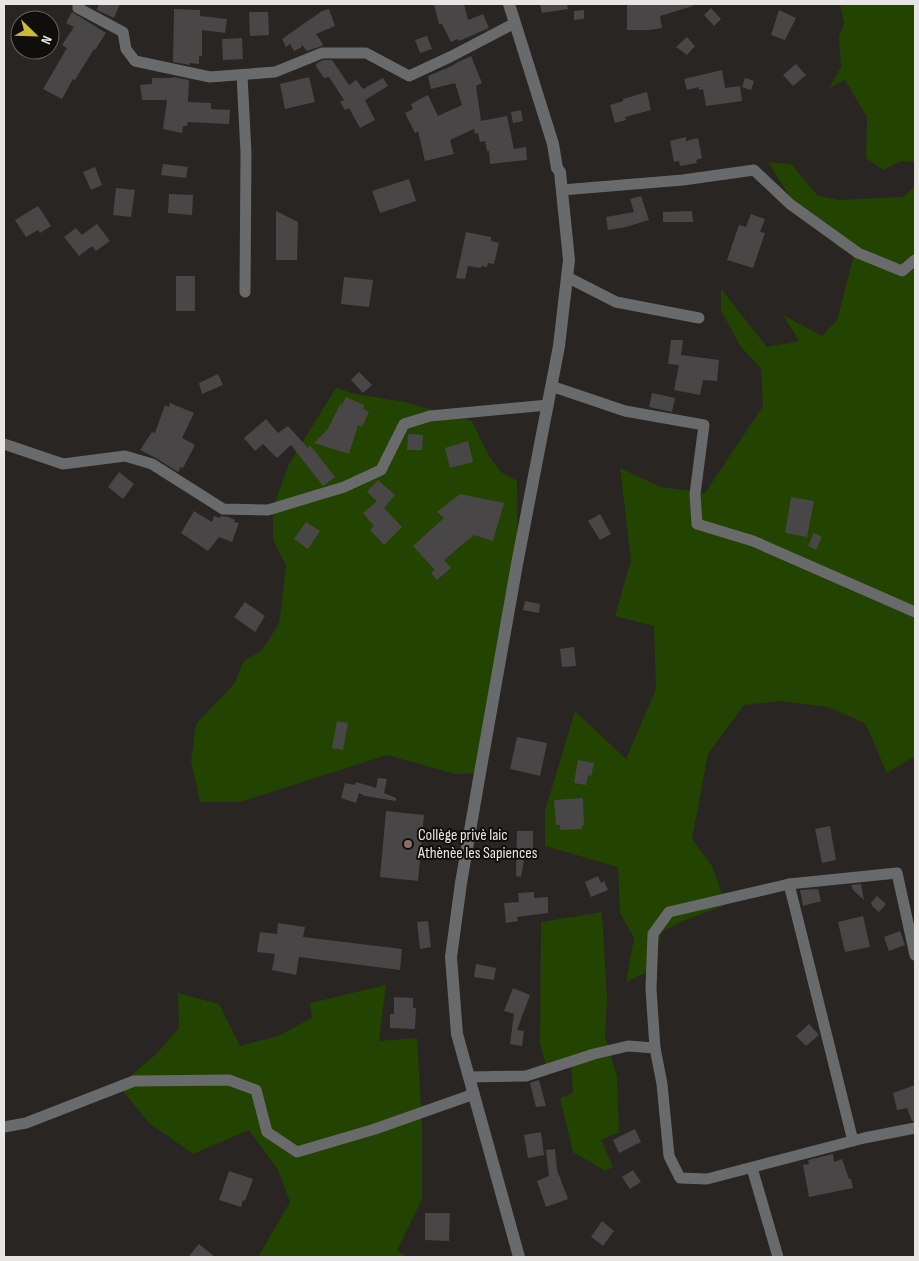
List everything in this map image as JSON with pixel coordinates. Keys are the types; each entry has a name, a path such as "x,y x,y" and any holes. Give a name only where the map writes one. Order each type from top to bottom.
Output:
{"street":[{"path":"78,4 78,8 123,32 126,49 135,61 210,77 275,72 322,53 366,53 409,76 515,23"},
{"path":"508,4 553,144 557,168 560,172 570,260 559,346 515,574 461,883 451,957 457,1034 520,1257"},
{"path":"242,75 246,153 245,292"},
{"path":"562,190 683,180 754,170 790,204 858,253 902,271 915,260"},
{"path":"567,277 616,302 698,318"},
{"path":"551,386 625,411 704,425 695,494 697,524 753,541 915,612"},
{"path":"4,444 63,464 125,456 152,464 223,509 268,510 344,487 381,470 404,424 430,416 548,405"},
{"path":"915,955 897,872 789,884 669,912 653,934 651,989 655,1048 662,1084 669,1156 680,1178 707,1179 853,1141 915,1128"},
{"path":"789,884 853,1141"},
{"path":"469,1077 526,1076 594,1054 628,1046 655,1048"},
{"path":"4,1126 26,1122 134,1081 228,1080 256,1090 267,1132 297,1152 375,1129 474,1094"},
{"path":"752,1168 778,1257"}],"green space":[{"path":"840,4 915,4 915,162 901,161 883,170 866,158 867,117 845,80 829,88 841,67 839,37 844,23"},
{"path":"768,162 791,164 818,196 839,200 903,197 915,186 915,756 887,773 865,723 828,707 780,701 744,705 708,754 692,839 712,866 726,905 685,920 661,932 654,969 626,982 634,938 620,913 618,867 545,846 545,811 575,711 626,759 656,689 654,626 615,616 631,560 620,468 661,487 705,493 763,406 761,368 740,346 721,310 721,289 767,347 799,341 783,315 822,336 837,320 854,255 836,246 830,226 790,197"},
{"path":"336,388 355,394 405,402 472,421 489,456 501,472 517,481 517,564 480,773 455,774 387,755 240,802 200,802 191,761 196,724 234,684 244,661 261,651 279,624 286,566 273,539 273,507 289,464"},
{"path":"602,912 607,999 605,1037 617,1076 619,1132 601,1140 613,1167 605,1171 573,1152 560,1098 573,1093 571,1063 546,1066 540,1043 541,922"},
{"path":"386,985 379,1041 417,1038 422,1122 422,1199 397,1251 408,1257 258,1257 290,1202 278,1170 249,1130 193,1154 149,1123 119,1086 157,1053 179,1028 178,993 219,1004 240,1046 278,1036 312,1018 310,1003"}],"building":[{"path":"99,4 120,4 114,18 97,10"},
{"path":"434,4 464,4 468,20 483,14 489,28 459,41 458,39 451,42 442,24 439,24"},
{"path":"540,4 567,4 568,9 542,13"},
{"path":"627,4 693,4 693,6 660,16 662,28 627,30"},
{"path":"711,8 721,19 714,26 704,15"},
{"path":"174,9 200,10 200,16 227,19 225,33 202,30 202,56 199,56 199,64 190,63 190,65 173,62"},
{"path":"329,9 335,26 316,34 323,44 322,46 307,51 301,44 302,47 294,51 290,44 286,47 282,39 322,11"},
{"path":"584,10 584,19 574,20 574,11"},
{"path":"779,10 796,18 785,40 771,35"},
{"path":"72,12 106,33 75,80 73,79 62,99 43,89 67,48 62,45 74,27 66,23"},
{"path":"249,12 268,12 269,35 250,36"},
{"path":"427,36 432,49 420,53 415,40"},
{"path":"687,37 695,46 687,55 676,47"},
{"path":"242,38 243,59 223,60 222,39"},
{"path":"471,56 482,83 476,86 481,121 507,116 514,149 526,147 527,160 490,164 489,151 487,151 485,141 480,142 478,133 475,134 474,129 450,140 454,154 425,161 418,131 415,133 405,113 413,109 411,104 428,95 438,116 462,105 455,83 431,89 428,76"},
{"path":"323,60 332,60 349,85 356,80 363,89 383,78 388,86 365,100 375,120 360,128 349,108 345,110 340,102 344,100 329,77 324,78 316,66 316,64"},
{"path":"796,64 806,75 793,86 783,75"},
{"path":"722,70 725,88 740,86 742,101 706,106 703,89 699,90 699,87 687,90 684,79"},
{"path":"173,77 189,80 188,102 211,103 211,109 230,110 229,124 188,122 187,126 183,126 182,133 163,129 167,100 142,100 140,85 152,84 152,78"},
{"path":"309,77 315,102 285,109 280,84"},
{"path":"745,78 754,81 751,90 742,87"},
{"path":"647,92 651,110 625,117 626,120 615,123 610,105"},
{"path":"521,110 523,121 513,123 511,112"},
{"path":"686,137 686,141 698,138 702,158 696,160 697,163 680,166 679,161 674,162 670,141"},
{"path":"163,164 188,167 186,178 161,175"},
{"path":"95,167 102,185 91,190 83,172"},
{"path":"409,179 416,201 380,213 372,191"},
{"path":"116,188 135,190 131,217 113,215"},
{"path":"169,194 193,195 192,215 168,213"},
{"path":"641,196 649,220 608,230 606,217 634,212 630,199"},
{"path":"38,206 51,226 40,233 38,230 26,237 15,220"},
{"path":"276,211 298,222 297,260 276,260"},
{"path":"692,211 693,222 663,222 663,212"},
{"path":"751,214 765,219 760,232 765,233 753,268 727,260 739,225 746,227"},
{"path":"97,224 110,241 96,251 92,246 79,256 64,237 76,228 82,235"},
{"path":"466,232 491,237 491,241 499,243 494,264 488,263 487,267 481,266 481,268 468,266 465,279 456,278"},
{"path":"176,276 195,276 195,311 176,311"},
{"path":"344,277 373,280 369,307 341,304"},
{"path":"671,340 683,340 681,355 719,360 717,381 703,380 700,395 674,390 679,365 668,364"},
{"path":"359,372 372,385 363,393 351,380"},
{"path":"218,374 223,385 202,394 199,383"},
{"path":"652,393 675,398 672,412 649,407"},
{"path":"346,397 364,405 363,409 369,412 362,427 358,425 349,454 314,443 328,429 340,404 342,405"},
{"path":"170,403 194,413 182,438 195,445 183,468 181,467 178,472 140,450 152,432 155,433 165,405 169,407"},
{"path":"266,419 278,433 288,426 308,448 310,445 335,477 323,486 291,445 277,458 263,444 255,451 244,438"},
{"path":"408,434 423,435 422,450 407,450"},
{"path":"468,441 473,462 450,468 445,448"},
{"path":"119,472 134,484 123,499 108,487"},
{"path":"378,480 395,495 384,508 402,527 384,545 370,530 374,526 363,513 377,501 367,492"},
{"path":"460,494 504,503 493,541 474,535 444,560 451,568 437,580 431,573 435,570 413,546 444,518 437,512"},
{"path":"791,497 814,501 807,537 785,533"},
{"path":"194,511 212,522 214,516 220,518 221,516 228,517 235,520 234,522 239,523 232,542 219,537 208,551 181,533"},
{"path":"600,514 611,534 600,540 588,521"},
{"path":"306,522 320,531 308,549 294,539"},
{"path":"814,533 822,537 816,550 808,546"},
{"path":"525,601 540,604 539,613 523,610"},
{"path":"245,602 265,616 255,632 234,617"},
{"path":"574,647 576,666 562,667 560,649"},
{"path":"337,721 348,723 343,750 332,748"},
{"path":"517,737 547,743 540,776 510,769"},
{"path":"578,760 594,763 591,776 588,775 586,785 574,783"},
{"path":"378,778 387,779 384,793 396,798 396,801 365,796 359,793 356,803 341,798 345,783 355,785 356,782 376,788"},
{"path":"583,798 584,825 582,825 582,829 560,830 560,825 556,825 554,800"},
{"path":"386,811 424,815 418,881 380,877"},
{"path":"830,826 836,860 822,863 815,829"},
{"path":"517,831 533,831 533,854 525,854 521,877 516,876"},
{"path":"598,876 601,883 604,881 608,890 591,897 585,882"},
{"path":"861,884 864,900 853,890 851,885"},
{"path":"818,889 821,901 803,906 800,890"},
{"path":"534,892 534,898 548,897 548,913 517,917 518,921 506,923 504,903 519,902 518,893"},
{"path":"877,896 886,904 879,912 871,903"},
{"path":"863,916 870,947 845,952 838,922"},
{"path":"428,921 431,947 420,949 417,922"},
{"path":"278,923 305,927 303,937 402,949 400,970 299,957 296,975 272,970 275,954 257,952 260,932 277,934"},
{"path":"900,931 905,945 889,951 884,937"},
{"path":"476,964 496,968 494,980 474,977"},
{"path":"513,988 530,995 517,1030 524,1031 522,1046 510,1044 514,1014 504,1011"},
{"path":"394,997 413,998 413,1008 416,1008 415,1029 390,1028 390,1014 394,1014"},
{"path":"809,1024 819,1035 806,1046 796,1036"},
{"path":"539,1080 546,1106 536,1107 530,1083"},
{"path":"915,1085 915,1121 912,1121 907,1108 897,1110 893,1093"},
{"path":"635,1129 641,1142 619,1153 613,1140"},
{"path":"541,1132 544,1155 528,1158 524,1135"},
{"path":"555,1149 557,1170 568,1199 546,1207 537,1181 549,1176 546,1150"},
{"path":"833,1154 834,1162 842,1159 853,1188 809,1197 803,1165 809,1164 808,1160"},
{"path":"633,1170 641,1182 630,1189 622,1177"},
{"path":"229,1171 253,1179 241,1207 219,1200"},
{"path":"425,1213 450,1213 449,1241 425,1240"},
{"path":"602,1221 614,1231 603,1246 591,1237"},
{"path":"199,1244 215,1257 188,1257"}],"place":[{"name":"Collège privè laic Athènèe les Sapiences","path":"408,844"}]}
